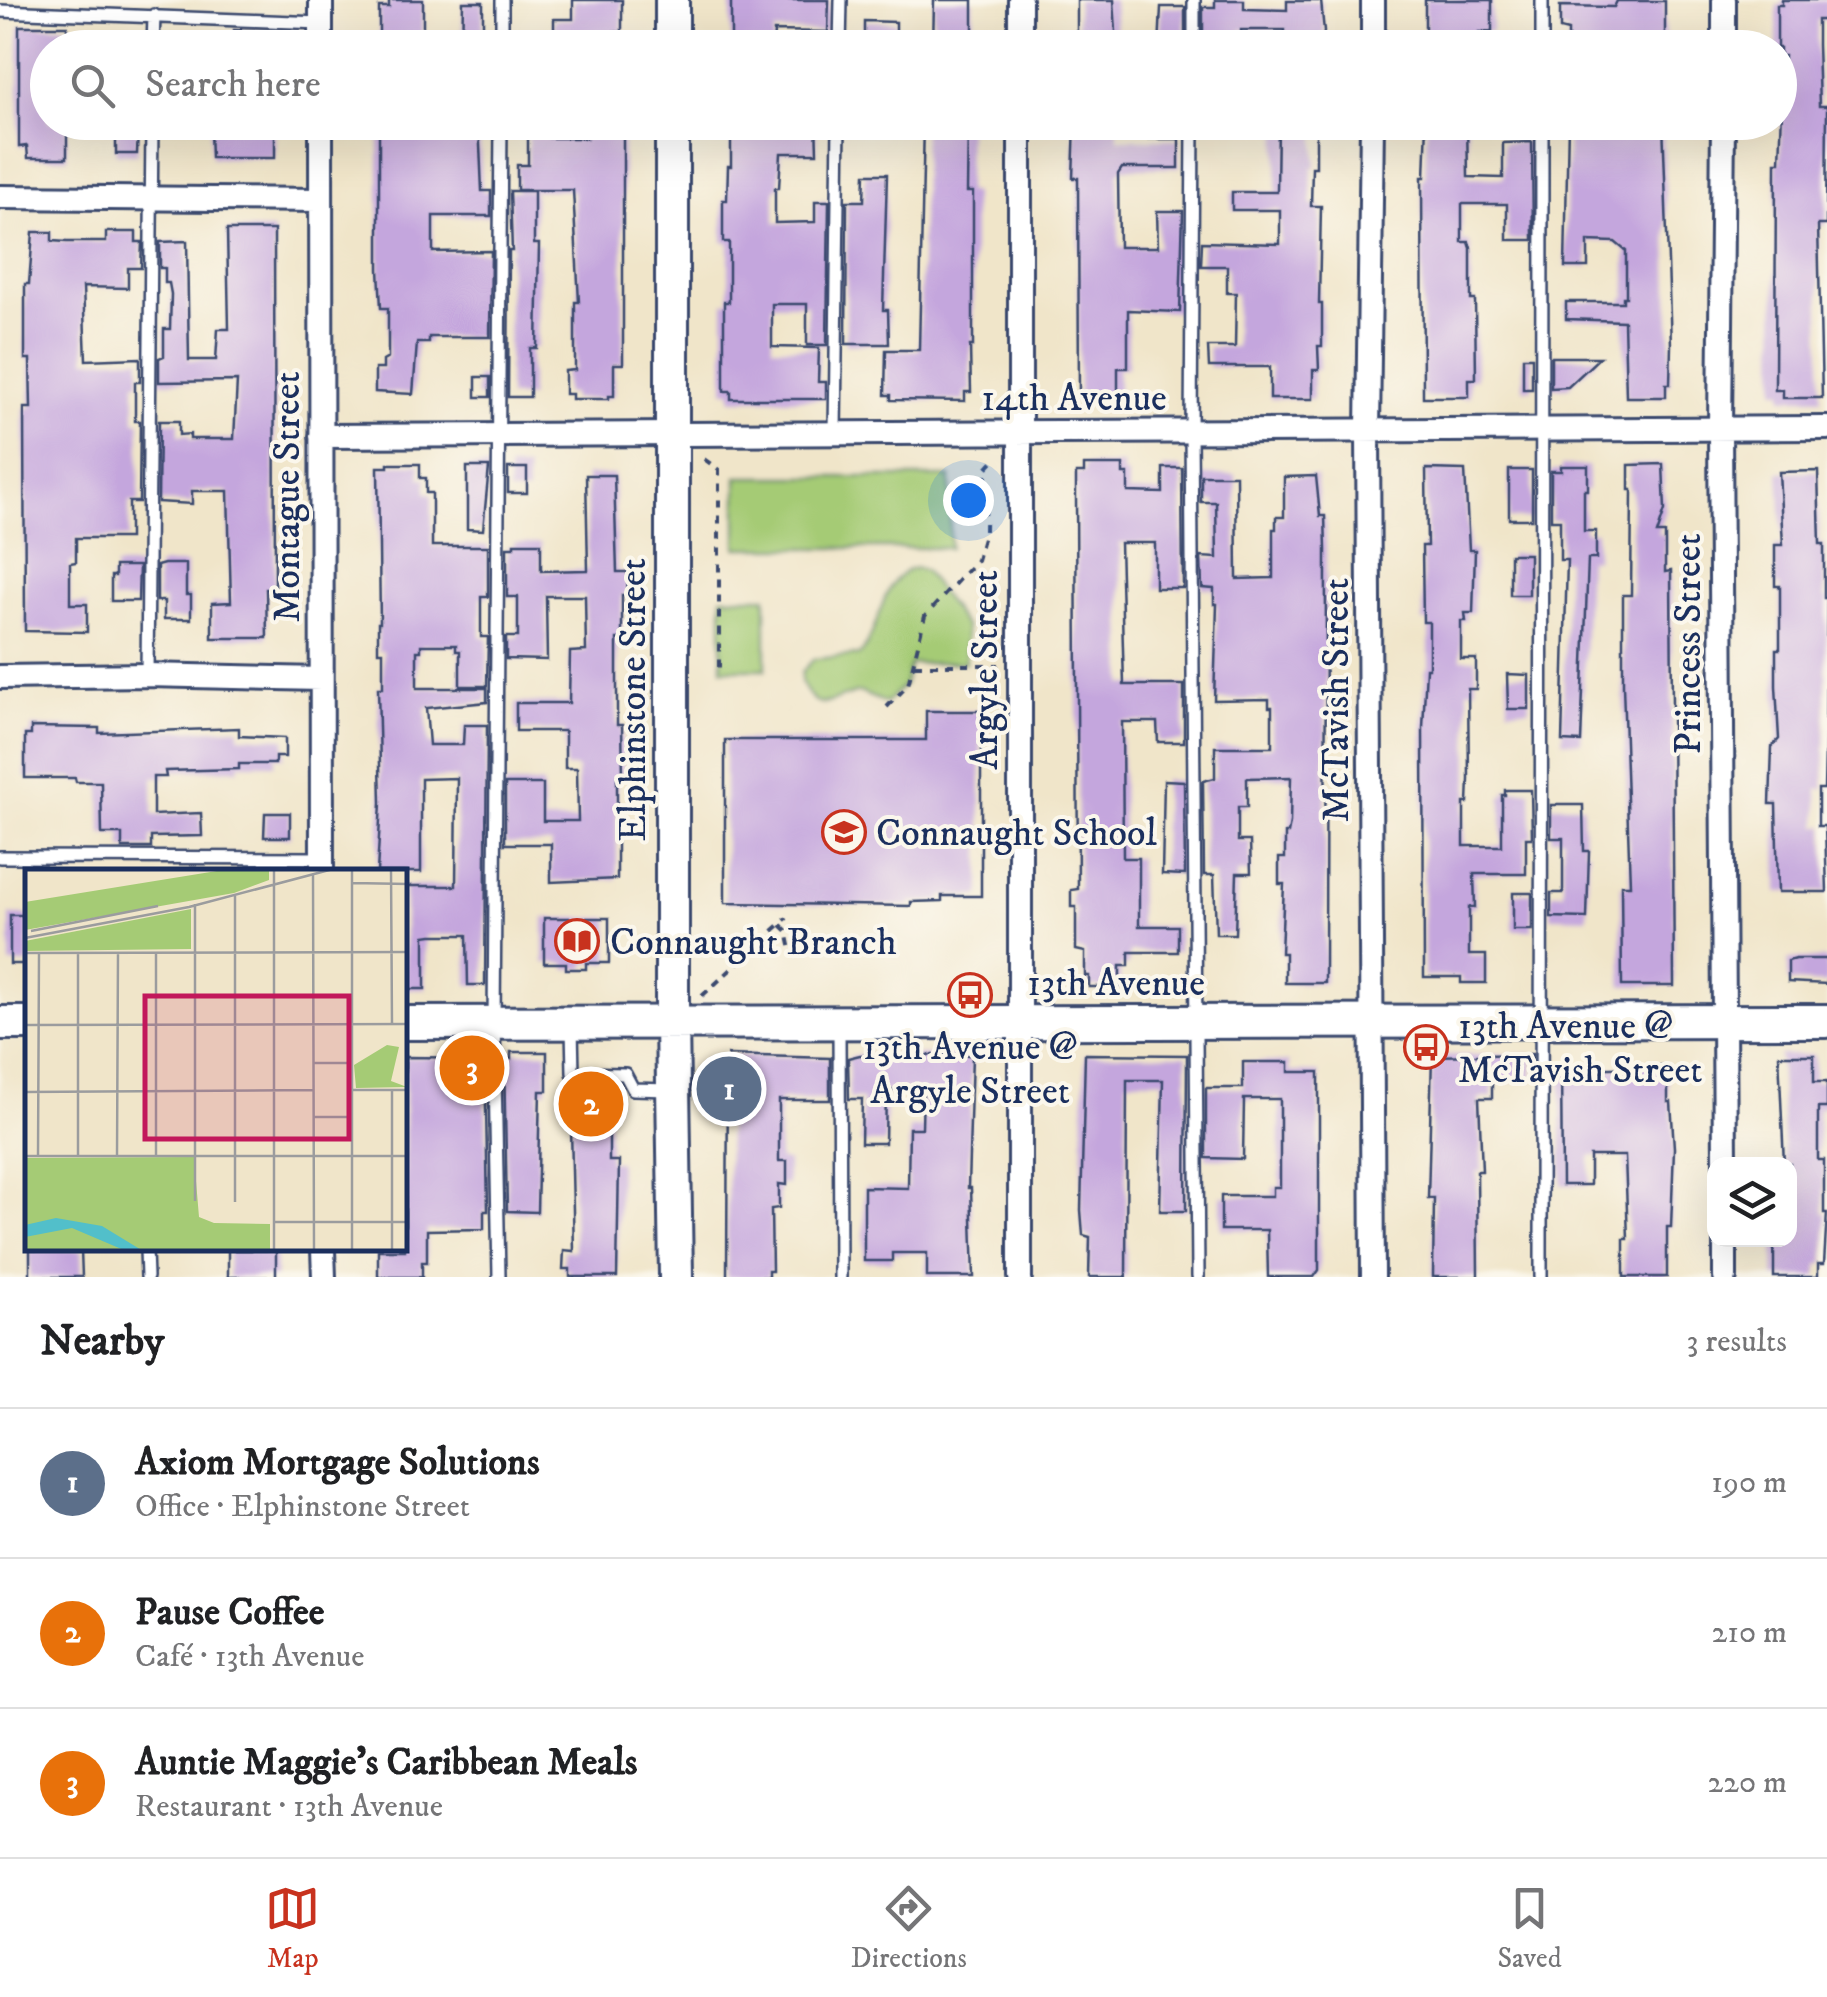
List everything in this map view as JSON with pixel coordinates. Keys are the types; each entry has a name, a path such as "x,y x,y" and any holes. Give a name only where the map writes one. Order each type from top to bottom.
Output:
{"street":[{"path":"672,0 672,30"},
{"path":"1020,0 1020,30"},
{"path":"1373,0 1373,30"},
{"path":"1724,0 1724,30"},
{"name":"Montague Street","path":"321,140 322,865"},
{"name":"Elphinstone Street","path":"672,140 672,1022 676,1277"},
{"name":"Argyle Street","path":"1020,140 1020,1277"},
{"name":"McTavish Street","path":"1372,140 1368,431 1373,1277"},
{"name":"Princess Street","path":"1723,140 1720,429 1725,1157"},
{"path":"0,196 320,200"},
{"name":"14th Avenue","path":"321,436 1827,428"},
{"path":"0,677 322,679"},
{"name":"13th Avenue","path":"408,1023 1827,1021"},
{"path":"1725,1247 1725,1277"}],"lane":[{"path":"502,0 502,30"},
{"path":"840,30 841,0"},
{"path":"1194,0 1194,30"},
{"path":"1542,0 1542,30"},
{"path":"0,11 154,15 321,11"},
{"path":"154,15 154,30"},
{"path":"147,675 152,140"},
{"path":"499,1277 494,1023 501,140"},
{"path":"835,434 839,140"},
{"path":"1193,140 1190,432 1198,1277"},
{"path":"1541,1277 1542,140"},
{"path":"0,857 322,865"},
{"path":"839,1022 840,1277"},
{"path":"572,1023 574,1073 625,1074 633,1089 674,1090"}],"path":[{"path":"888,707 908,685 925,616 970,571 981,549 986,469 1019,433"},
{"path":"672,434 719,470 719,670"},
{"path":"914,665 1019,665"},
{"path":"672,1022 787,918"},
{"path":"781,924 787,931 791,950"}],"green space":[{"path":"737,477 950,477 950,548 737,548"},
{"path":"916,568 925,571 965,627 966,662 910,664 904,685 886,703 859,692 826,703 813,699 801,681 802,672 814,659 859,655 895,581"},
{"path":"722,597 766,597 766,669 722,669"}],"building":[{"path":"389,0 423,0 423,30 379,30 379,7 389,7"},
{"path":"573,0 622,0 622,30 554,30 554,19 573,19"},
{"path":"731,0 829,0 828,30 731,30"},
{"path":"934,0 973,0 973,30 933,30"},
{"path":"1077,0 1114,0 1116,30 1077,30"},
{"path":"1215,0 1244,0 1244,9 1287,10 1287,1 1321,1 1324,30 1203,30 1203,7 1215,7"},
{"path":"1425,0 1492,0 1492,30 1425,30"},
{"path":"1782,0 1827,0 1827,20 1817,20 1819,106 1827,106 1826,225 1818,225 1822,398 1783,398 1783,390 1775,390 1776,162 1780,162 1781,140 1797,140 1797,30 1777,30 1777,5 1782,5"},
{"path":"1617,1 1665,1 1665,30 1560,29 1560,6 1614,7"},
{"path":"463,2 483,2 483,30 462,30"},
{"path":"1161,7 1185,7 1185,30 1160,30"},
{"path":"864,21 896,22 896,30 864,30"},
{"path":"19,26 67,26 67,30 30,30 30,140 67,140 67,158 28,158 27,146 19,147"},
{"path":"116,140 138,140 137,154 116,154"},
{"path":"210,140 275,140 275,158 211,158"},
{"path":"379,140 480,140 482,191 491,191 491,216 433,216 433,252 491,251 490,337 429,337 429,343 417,343 413,394 375,392 375,369 383,369 383,361 388,358 388,308 381,308"},
{"path":"528,140 623,140 623,364 614,364 614,396 609,399 572,399 572,394 565,394 565,371 575,370 575,302 579,302 573,190 517,190 517,165 528,165"},
{"path":"731,140 817,140 817,153 781,153 775,223 815,222 815,201 829,201 827,345 807,345 807,304 772,304 772,347 819,348 818,382 826,382 826,399 731,399 731,391 724,391 729,242 723,242 723,200 727,200"},
{"path":"924,140 968,140 967,192 973,192 973,346 971,392 965,392 965,401 891,400 891,395 885,395 886,350 919,350"},
{"path":"1074,140 1179,140 1179,168 1122,168 1118,174 1119,247 1158,247 1157,211 1183,211 1180,312 1128,310 1128,368 1118,368 1118,398 1079,398 1078,178 1073,178"},
{"path":"1278,140 1316,140 1311,206 1321,206 1322,346 1318,346 1319,370 1313,370 1313,399 1270,399 1270,367 1209,367 1208,347 1235,347 1236,293 1227,293 1227,266 1201,266 1202,242 1280,244 1280,210 1232,210 1232,192 1277,192"},
{"path":"1426,140 1467,140 1468,177 1503,178 1503,143 1532,142 1533,240 1507,240 1507,204 1462,204 1462,242 1469,242 1471,248 1471,300 1475,300 1476,379 1469,379 1469,397 1423,397"},
{"path":"1568,140 1664,140 1671,345 1666,397 1626,397 1624,321 1566,319 1566,302 1623,302 1626,251 1615,242 1588,241 1588,267 1565,267"},
{"path":"865,174 887,174 883,310 888,310 889,344 846,344 847,201 864,201"},
{"path":"510,191 534,191 534,244 539,244 537,348 530,348 530,397 508,397"},
{"path":"227,230 274,230 275,589 266,589 267,638 212,638 212,603 231,602 228,491 192,491 192,504 158,502 159,421 179,421 179,435 190,434 190,439 234,439 237,381 159,382 164,329 170,329 171,294 169,283 165,283 165,268 160,268 160,242 187,241 189,360 216,360 218,329 229,329"},
{"path":"33,232 52,232 52,241 106,242 106,232 136,232 136,242 142,242 141,268 128,268 128,288 83,287 86,360 140,358 140,382 135,382 135,421 140,421 139,502 129,502 129,538 76,538 76,562 70,563 70,604 87,604 87,632 25,631 24,408 31,408 30,359 25,359 25,284 29,284"},
{"path":"1523,357 1532,357 1532,389 1523,389"},
{"path":"1551,357 1600,357 1568,387 1551,388"},
{"path":"476,377 490,377 490,397 476,397"},
{"path":"420,464 420,478 426,478 426,493 432,493 432,546 488,546 488,597 481,597 481,637 488,637 487,686 460,686 460,651 456,651 456,645 421,645 421,651 417,651 417,688 487,688 487,702 426,708 429,745 463,745 464,725 487,725 485,985 468,985 467,935 432,935 425,936 425,989 408,989 408,886 456,886 457,778 421,779 421,872 377,869 381,803 378,688 383,688 383,651 378,651 378,467"},
{"path":"1663,464 1665,510 1657,534 1665,534 1665,572 1671,571 1674,986 1622,986 1621,885 1630,885 1623,685 1623,595 1631,595 1629,465"},
{"path":"1084,465 1123,465 1123,474 1128,474 1128,492 1163,493 1163,468 1182,468 1183,588 1155,588 1155,543 1120,543 1124,685 1184,685 1184,742 1158,742 1157,722 1122,722 1123,858 1139,858 1139,926 1178,926 1178,952 1129,952 1129,966 1120,966 1120,987 1089,987 1085,952 1076,950 1076,907 1071,907 1071,890 1078,889 1076,473 1084,473"},
{"path":"1561,466 1588,466 1584,531 1596,531 1596,559 1588,559 1581,742 1562,741 1567,560 1560,560 1560,520 1551,520 1551,471 1561,471"},
{"path":"467,467 489,467 483,530 467,529"},
{"path":"508,468 527,468 527,493 508,493"},
{"path":"1426,469 1465,470 1469,550 1475,550 1473,613 1465,613 1466,621 1461,621 1461,659 1476,659 1476,689 1468,689 1469,779 1468,803 1464,803 1464,846 1502,846 1502,795 1505,790 1531,790 1532,838 1526,838 1526,874 1474,874 1475,907 1469,907 1469,955 1486,955 1486,983 1461,983 1461,977 1424,977 1423,728 1429,668 1429,622 1423,622"},
{"path":"1509,470 1532,470 1532,519 1509,519"},
{"path":"1818,471 1820,544 1824,544 1827,598 1824,789 1818,789 1818,826 1825,826 1827,892 1778,892 1776,804 1770,804 1772,747 1779,739 1776,649 1780,649 1780,586 1775,586 1775,545 1783,545 1779,472"},
{"path":"586,475 614,475 617,572 628,572 627,595 622,595 622,639 617,639 617,725 622,725 623,778 617,778 617,879 551,882 551,844 505,844 505,784 543,784 543,821 578,821 577,768 565,768 565,731 516,731 516,703 569,703 570,652 586,651 585,596 546,596 547,660 506,659 506,637 518,637 518,597 507,597 507,547 514,547 514,543 541,543 541,571 588,570"},
{"path":"1201,475 1236,475 1237,579 1273,578 1273,529 1276,517 1284,517 1284,477 1316,476 1320,516 1325,516 1326,549 1325,983 1285,983 1285,953 1281,953 1284,884 1279,884 1279,858 1285,858 1291,777 1247,778 1247,807 1238,807 1238,841 1250,841 1251,873 1237,873 1235,934 1216,934 1214,875 1204,875 1203,781 1215,778 1215,747 1272,747 1272,707 1269,699 1214,700 1217,604 1214,589 1202,588 1201,557 1217,558 1216,502 1201,502"},
{"path":"1510,554 1529,554 1529,595 1510,595"},
{"path":"186,564 191,619 164,619 164,601 157,601 157,566"},
{"path":"115,566 139,566 138,601 111,601"},
{"path":"1507,674 1529,675 1529,709 1508,709"},
{"path":"926,711 981,711 981,896 942,896 942,901 911,902 911,906 725,903 725,740 926,740"},
{"path":"31,727 99,728 99,733 239,728 239,736 285,738 285,757 275,757 275,764 165,771 166,777 153,777 153,815 201,813 202,836 151,837 151,848 122,848 122,834 102,834 101,782 25,778 25,735 31,735"},
{"path":"1164,780 1184,781 1185,875 1162,874"},
{"path":"1551,805 1583,805 1584,851 1589,851 1587,918 1551,917 1551,893 1563,893 1563,838 1551,838"},
{"path":"265,813 290,813 290,837 264,837"},
{"path":"1513,893 1532,893 1532,930 1513,930"},
{"path":"10,915 25,915 25,964 10,964"},
{"name":"Connaught Branch","path":"544,918 609,918 609,963 586,963 586,969 566,969 566,963 544,963"},
{"path":"1827,959 1827,984 1788,982 1788,961"},
{"path":"511,1052 547,1052 547,1091 540,1091 537,1212 507,1211 504,1058 511,1059"},
{"path":"1085,1054 1187,1055 1186,1211 1160,1211 1163,1080 1127,1080 1126,1277 1089,1277 1090,1237 1083,1235 1081,1210"},
{"path":"1532,1054 1532,1081 1492,1082 1492,1098 1479,1098 1482,1171 1477,1171 1478,1277 1433,1277 1434,1198 1428,1198 1432,1056"},
{"path":"728,1055 830,1058 830,1100 779,1100 779,1161 787,1161 787,1185 779,1184 779,1208 771,1209 772,1271 768,1271 768,1277 727,1277"},
{"path":"972,1055 968,1188 974,1277 927,1277 927,1253 892,1253 892,1261 864,1261 864,1187 908,1188 909,1128 922,1128 923,1089 886,1090 885,1143 861,1143 862,1099 849,1099 848,1058"},
{"path":"1779,1055 1814,1055 1814,1082 1827,1082 1827,1108 1818,1108 1818,1160 1824,1160 1827,1213 1824,1264 1818,1264 1818,1277 1774,1277 1774,1247 1797,1247 1797,1157 1784,1157"},
{"path":"408,1057 485,1058 488,1211 484,1211 484,1229 427,1230 427,1262 422,1262 422,1277 378,1277 378,1252 408,1252"},
{"path":"1243,1062 1289,1062 1289,1072 1319,1072 1319,1270 1314,1277 1268,1277 1267,1230 1221,1230 1221,1196 1273,1196 1273,1187 1280,1187 1280,1099 1244,1099 1243,1159 1206,1158 1206,1088 1243,1088"},
{"path":"1561,1066 1663,1066 1663,1078 1668,1078 1674,1148 1667,1277 1624,1277 1624,1239 1628,1239 1625,1156 1590,1156 1590,1185 1562,1185"},
{"path":"570,1087 609,1087 609,1161 619,1161 617,1277 570,1277 570,1269 563,1269 564,1250 574,1251"},
{"path":"30,1252 81,1252 82,1277 30,1277"},
{"path":"228,1252 276,1252 276,1277 228,1277"}],"place":[{"name":"Connaught School","path":"844,832"},
{"name":"Connaught Branch","path":"577,941"},
{"name":"13th Avenue @ Argyle Street","path":"970,995"},
{"name":"13th Avenue @ McTavish Street","path":"1426,1047"},
{"name":"Auntie Maggie's Caribbean Meals","path":"472,1068"},
{"name":"Axiom Mortgage Solutions","path":"729,1089"},
{"name":"Pause Coffee","path":"591,1104"}]}
